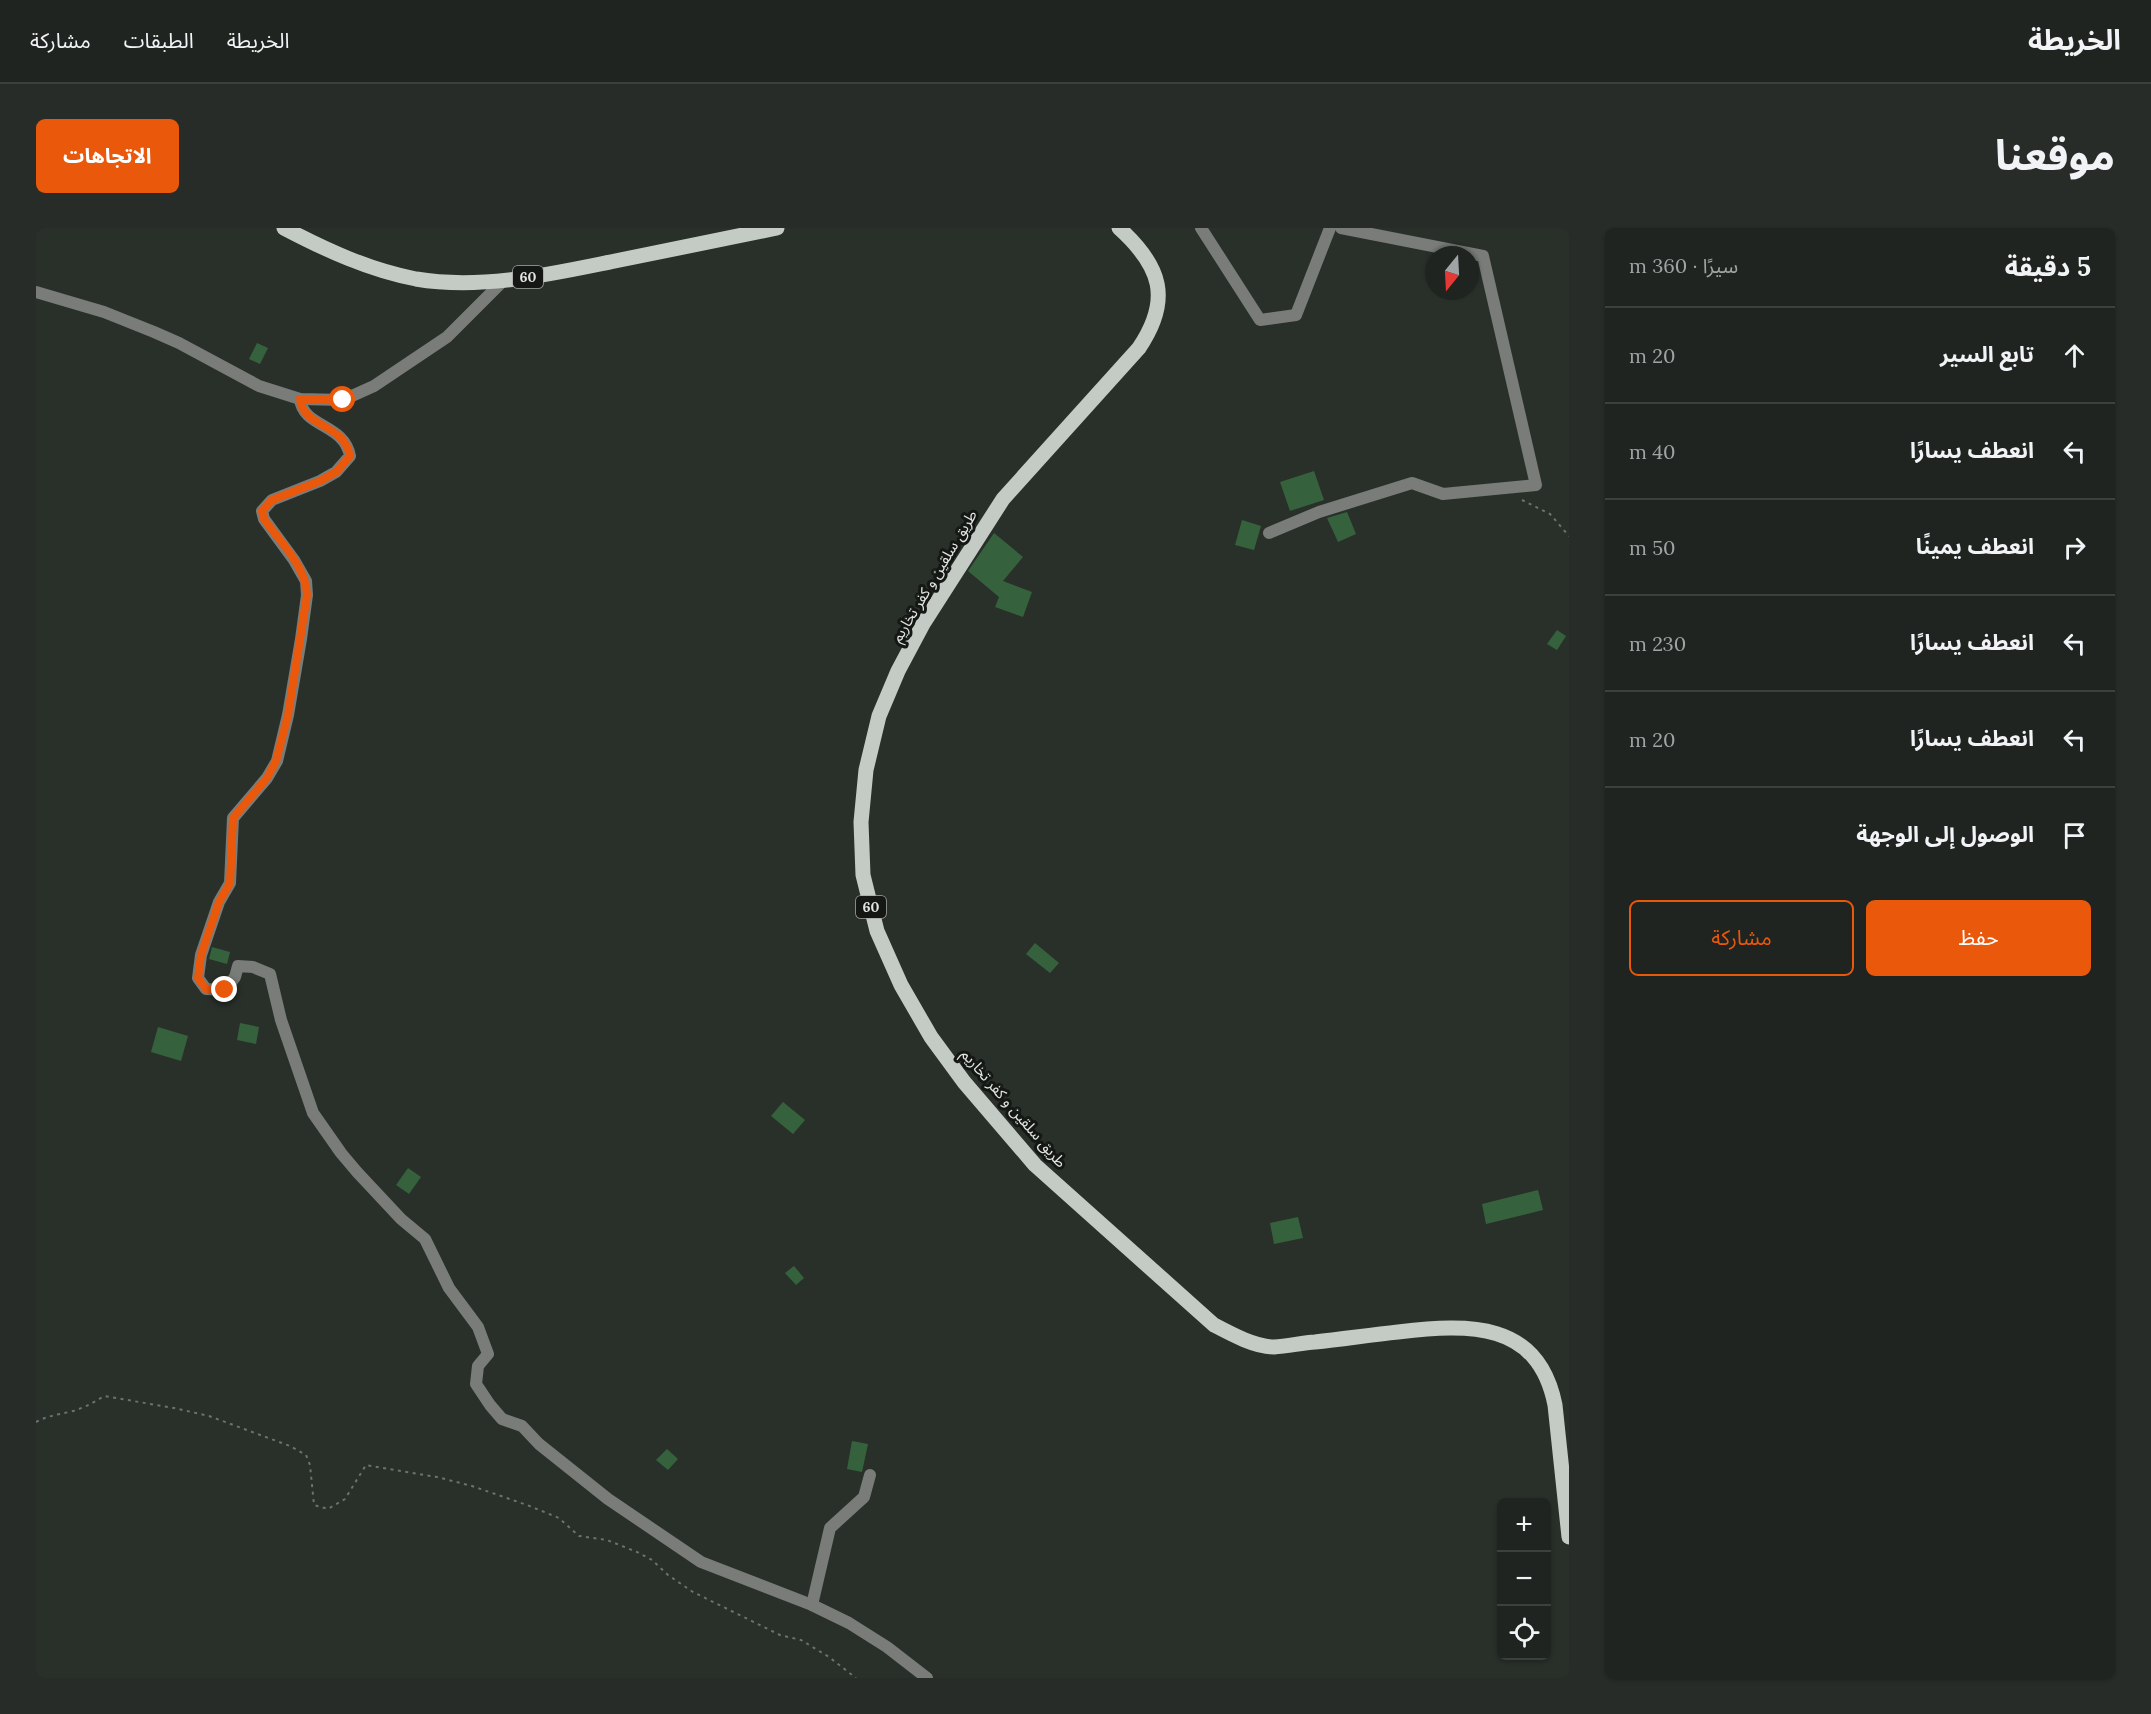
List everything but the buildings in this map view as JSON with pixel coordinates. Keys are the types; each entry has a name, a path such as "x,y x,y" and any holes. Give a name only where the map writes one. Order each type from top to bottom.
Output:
{"main road":[{"name":"60","path":"284,228 323,248 373,267 416,279 464,283 547,275 777,228"},
{"name":"طريق سلقين و كفر تخاريم","path":"1119,228 1137,244 1150,262 1157,283 1158,307 1151,330 1139,348 1003,499 923,624 879,716 866,770 861,822 863,875 877,931 907,996 931,1037 964,1083 1035,1165 1214,1325 1239,1338 1272,1347 1445,1327 1483,1330 1507,1337 1527,1350 1542,1366 1552,1386 1569,1537"}],"street":[{"path":"1201,228 1260,320 1296,315 1330,228"},
{"path":"1269,533 1319,512 1412,483 1443,494 1536,485 1484,256 1341,228"},
{"path":"36,292 104,312 134,324 179,343 259,386 300,399 343,400 374,386 447,337 504,280"},
{"path":"300,399 305,413 348,444 350,456 336,472 311,485 272,500 262,511 264,519 294,560 306,581 307,595 301,639 288,715 276,761 267,778 233,818 230,883 219,902 201,955 198,978 206,989 225,990 235,977 238,966 253,967 270,974 281,1020 313,1113 357,1172 400,1219 425,1239 449,1288 478,1327 488,1354 478,1366 476,1384 502,1419 522,1426 539,1444 608,1499 701,1562 812,1605 849,1623 887,1647 927,1678"},
{"path":"812,1605 830,1528 864,1497 870,1475"}],"path":[{"path":"1499,488 1550,514 1569,536"},
{"path":"36,1422 50,1415 88,1406 105,1396 209,1416 290,1446 306,1455 310,1465 314,1504 328,1509 345,1499 366,1465 437,1477 472,1486 527,1504 559,1518 579,1536 607,1540 637,1552 652,1560 668,1575 693,1592 780,1635 801,1640 829,1657 856,1678"}],"route":[{"path":"225,990 206,989 198,978 201,955 219,902 230,883 233,818 267,778 282,743 307,595 306,581 294,560 264,519 262,511 272,500 303,489 336,472 350,456 348,444 305,413 300,399 343,400"}]}
